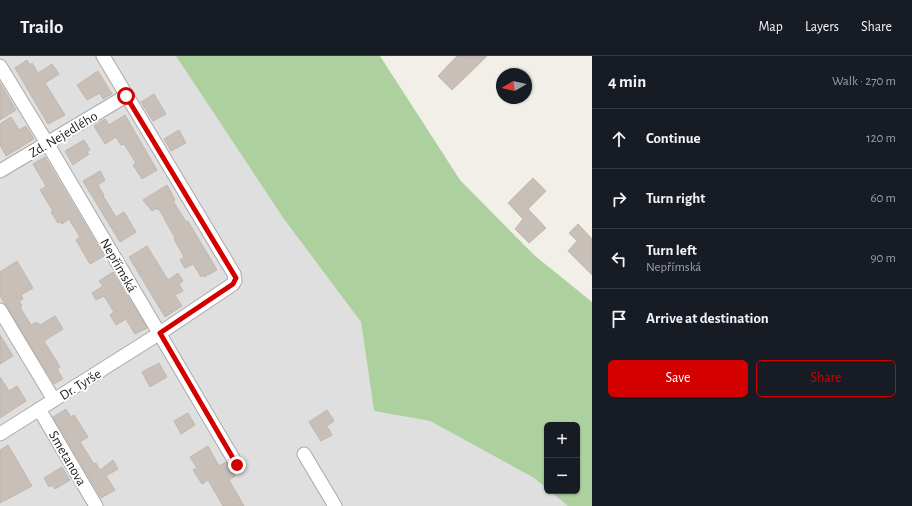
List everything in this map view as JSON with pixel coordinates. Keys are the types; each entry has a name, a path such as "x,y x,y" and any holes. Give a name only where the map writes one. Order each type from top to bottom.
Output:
{"street":[{"path":"103,56 126,96"},
{"name":"Nepřímská","path":"0,66 160,333 237,465"},
{"name":"Zd. Nejedlého","path":"0,171 126,96"},
{"name":"Dr. Tyrše","path":"0,434 160,333 233,284 236,278 126,96"},
{"path":"0,310 54,400"},
{"name":"Smetanova","path":"39,409 96,506"},
{"path":"304,454 335,506"}],"shaded area":[{"path":"0,56 177,56 361,322 374,411 430,421 534,478 544,486 544,494 554,494 568,506 0,506"}],"green space":[{"path":"176,56 380,56 460,180 534,255 592,302 592,506 568,506 554,494 580,494 580,422 544,422 544,486 534,478 430,421 374,411 361,322 284,219"}],"building":[{"path":"457,56 487,56 452,90 438,76"},
{"path":"27,60 30,65 32,63 38,73 52,64 59,74 45,83 65,115 48,124 15,68"},
{"path":"98,71 112,94 103,99 100,93 87,100 77,85"},
{"path":"0,83 16,110 0,120"},
{"path":"154,94 166,114 153,121 141,102"},
{"path":"125,115 157,170 142,179 133,165 136,163 124,144 121,145 116,137 105,144 94,126 105,119 109,125"},
{"path":"11,117 19,130 26,126 34,139 6,156 0,145 0,124"},
{"path":"179,130 186,143 171,151 164,139"},
{"path":"84,140 90,150 87,152 89,154 73,165 65,151"},
{"path":"45,157 104,256 90,264 76,240 80,237 69,219 62,224 60,222 58,223 51,212 53,211 40,190 46,186 33,164"},
{"path":"100,171 105,180 98,185 104,195 103,196 116,217 124,212 136,232 120,242 83,181"},
{"path":"533,178 546,191 528,209 546,228 529,243 515,229 523,219 508,203"},
{"path":"167,185 175,200 173,201 186,222 188,221 217,270 204,277 203,275 201,277 193,264 185,268 180,260 184,257 159,209 158,210 157,208 152,211 143,200"},
{"path":"578,224 592,239 592,275 568,251 577,241 569,233"},
{"path":"147,246 168,280 178,273 183,281 179,284 183,291 175,295 182,306 165,317 129,257"},
{"path":"17,261 33,288 21,295 23,299 19,301 22,306 20,307 31,325 37,322 40,325 55,316 63,329 44,341 60,367 57,369 63,379 54,384 0,296 0,272"},
{"path":"113,272 147,328 135,334 126,319 116,325 110,315 114,312 104,296 96,300 92,293 103,286 99,281"},
{"path":"0,335 13,356 0,364"},
{"path":"159,363 167,377 150,387 142,372"},
{"path":"0,377 9,391 17,386 26,401 0,418"},
{"path":"66,409 71,417 74,415 88,437 80,442 94,464 96,463 100,470 113,460 118,469 106,476 115,490 101,498 53,417"},
{"path":"327,410 334,421 327,426 332,435 321,441 309,422"},
{"path":"188,413 195,425 181,434 174,421"},
{"path":"8,445 32,486 0,503 0,450"},
{"path":"208,446 219,466 226,462 235,476 229,480 244,506 223,506 208,480 202,484 193,470 197,468 190,457"},
{"path":"62,467 70,480 55,489 52,485 49,487 44,478"}],"route":[{"path":"126,96 236,278 233,284 160,333 237,465"}]}
